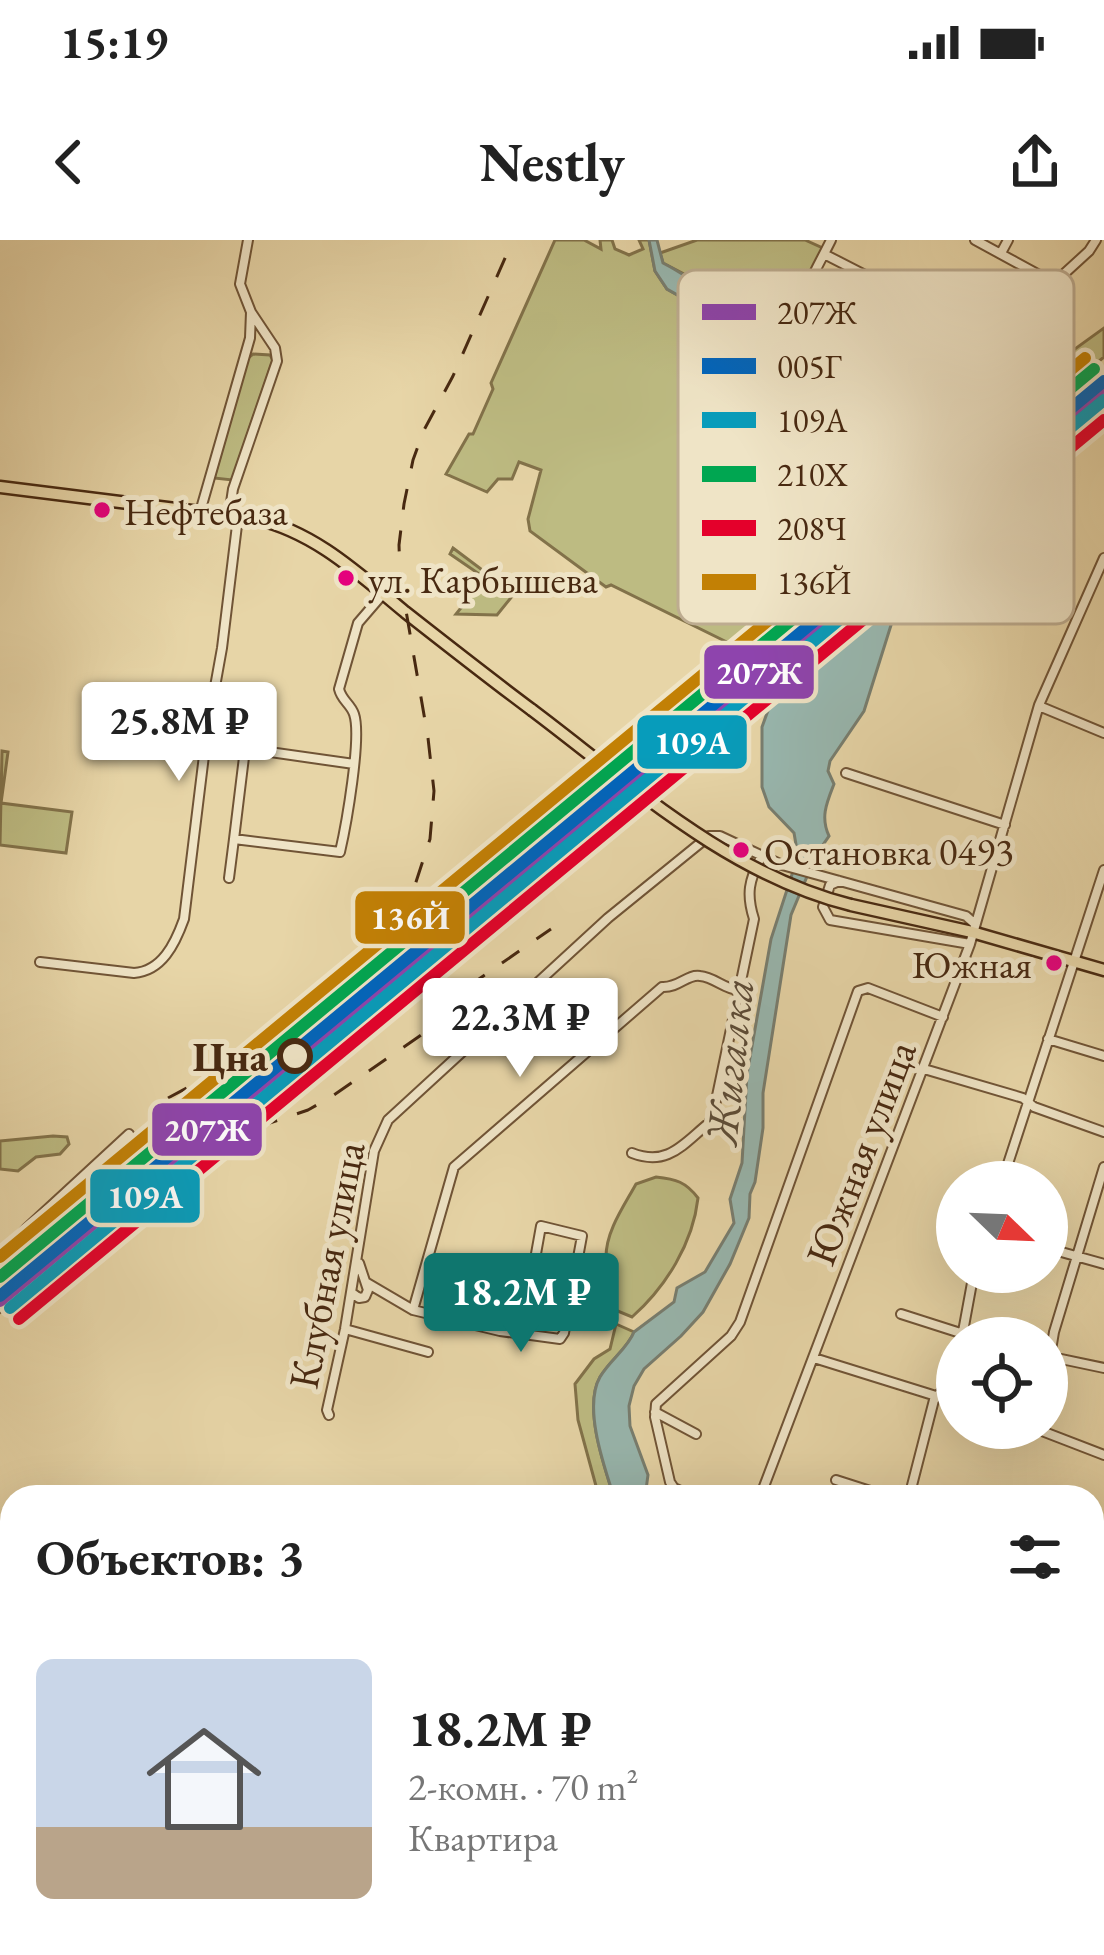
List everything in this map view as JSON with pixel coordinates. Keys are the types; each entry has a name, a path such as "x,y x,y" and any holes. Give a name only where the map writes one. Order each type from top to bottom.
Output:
{"main road":[{"path":"0,487 270,522 299,533 724,850 798,887 851,905 1104,970"}],"street":[{"path":"40,962 146,972 166,955 184,920 220,660 233,489 278,361 240,284 248,240"},
{"path":"816,270 831,240"},
{"path":"975,240 1030,270"},
{"path":"1001,254 1008,240"},
{"path":"1068,270 1096,240"},
{"path":"824,254 854,270"},
{"path":"200,512 250,338 251,312"},
{"name":"Южная улица","path":"765,1485 943,1017 1039,705 1104,558"},
{"path":"234,839 340,852 354,764 355,716 339,689 358,623 383,594"},
{"path":"1039,705 1101,732"},
{"path":"206,743 354,764"},
{"path":"229,878 245,748"},
{"path":"846,773 1005,825"},
{"name":"Клубная улица","path":"329,1415 374,1150 388,1120 608,918 709,836 720,836 782,866 966,916 972,933"},
{"path":"632,1153 645,1158 666,1156 709,1123 754,919 749,879 761,857"},
{"path":"1009,1161 1104,870"},
{"path":"816,874 830,885"},
{"path":"830,885 841,881"},
{"path":"830,885 823,907 826,917 836,922 972,933"},
{"path":"413,1310 454,1167 662,987 673,988 701,976 738,990"},
{"path":"672,1485 655,1412 661,1399 731,1336 740,1322 858,991 868,988 943,1017"},
{"path":"1048,1039 1104,1056"},
{"path":"924,1069 1028,1101 1104,1132"},
{"path":"0,1258 129,1134"},
{"path":"1059,1317 1104,1167"},
{"path":"367,1282 413,1310 560,1339 583,1236 541,1226 532,1276 572,1284"},
{"path":"1068,1253 1104,1264"},
{"path":"351,1292 359,1298 368,1291 357,1258"},
{"path":"901,1314 936,1327"},
{"path":"345,1329 428,1352"},
{"path":"814,1358 936,1393"},
{"path":"1068,1360 1104,1368"},
{"path":"912,1485 936,1404"},
{"path":"655,1412 696,1434"},
{"path":"1068,1441 1104,1455"},
{"path":"836,1480 852,1485"}],"shaded area":[{"path":"555,240 584,240 601,249 600,240 612,240 615,249 629,255 643,249 639,240 649,240 655,271 667,289 678,295 678,618 611,585 606,587 530,531 528,519 541,470 519,462 512,479 498,479 487,492 446,474 473,434 493,389 491,383"},
{"path":"697,240 805,240 827,250 816,270 678,271 663,263 660,253"},
{"path":"1104,328 1104,357 1074,381 1074,350"},
{"path":"270,355 273,360 232,480 214,478 248,358"},
{"path":"453,548 514,594 497,615 456,614 485,578 450,554"},
{"path":"690,624 789,624 762,647 743,650"},
{"path":"2,751 8,752 1,803 72,812 66,853 0,845"},
{"path":"67,1137 69,1144 60,1154 36,1157 18,1171 0,1169 0,1141"},
{"path":"656,1177 675,1180 698,1198 676,1263 632,1317 608,1307 607,1247 636,1184"},
{"path":"616,1324 634,1332 595,1389 597,1437 610,1485 596,1485 578,1420 575,1384 594,1359 610,1349"}],"water":[{"path":"649,240 657,240 663,263 678,271 678,295 667,289 655,271"},
{"path":"832,624 891,624 864,711 830,761 828,771 834,784 825,816 829,836 791,915 749,1218 703,1312 644,1369 634,1386 630,1426 648,1475 647,1485 610,1485 594,1420 600,1377 634,1332 674,1302 677,1288 705,1272 734,1223 730,1199 742,1163 747,1074 771,939 798,856 794,833 769,807 762,787 762,727 783,669 802,646"}],"railway":[{"path":"168,1098 271,1043 341,986 384,939 414,888 430,839 434,791 400,576 404,504 424,430 513,240"},
{"path":"659,756 690,724"},
{"path":"380,951 492,882"},
{"path":"433,1011 551,929"},
{"path":"52,1271 205,1152 246,1131 308,1110 459,1009"},
{"path":"0,1313 68,1263"}],"transit line":[{"name":"136Й","path":"1074,367 1085,358"},
{"name":"210Х","path":"1074,386 1094,369"},
{"name":"005Г","path":"1074,406 1104,381"},
{"name":"207Ж","path":"1074,411 1104,386"},
{"name":"109А","path":"1074,425 1104,400"},
{"name":"208Ч","path":"1074,445 1104,420"},
{"name":"136Й","path":"0,1257 764,624"},
{"name":"210Х","path":"0,1277 787,624"},
{"name":"005Г","path":"0,1296 811,624"},
{"name":"207Ж","path":"0,1301 817,624"},
{"name":"109А","path":"10,1308 834,624"},
{"name":"208Ч","path":"19,1319 858,624"}],"place":[{"name":"Нефтебаза","path":"102,510"},
{"name":"ул. Карбышева","path":"346,578"},
{"name":"Остановка 0493","path":"741,850"},
{"name":"Южная","path":"1054,963"},
{"name":"Цна","path":"295,1056"}],"water label":[{"name":"Жигалка","path":"729,1061"}]}
